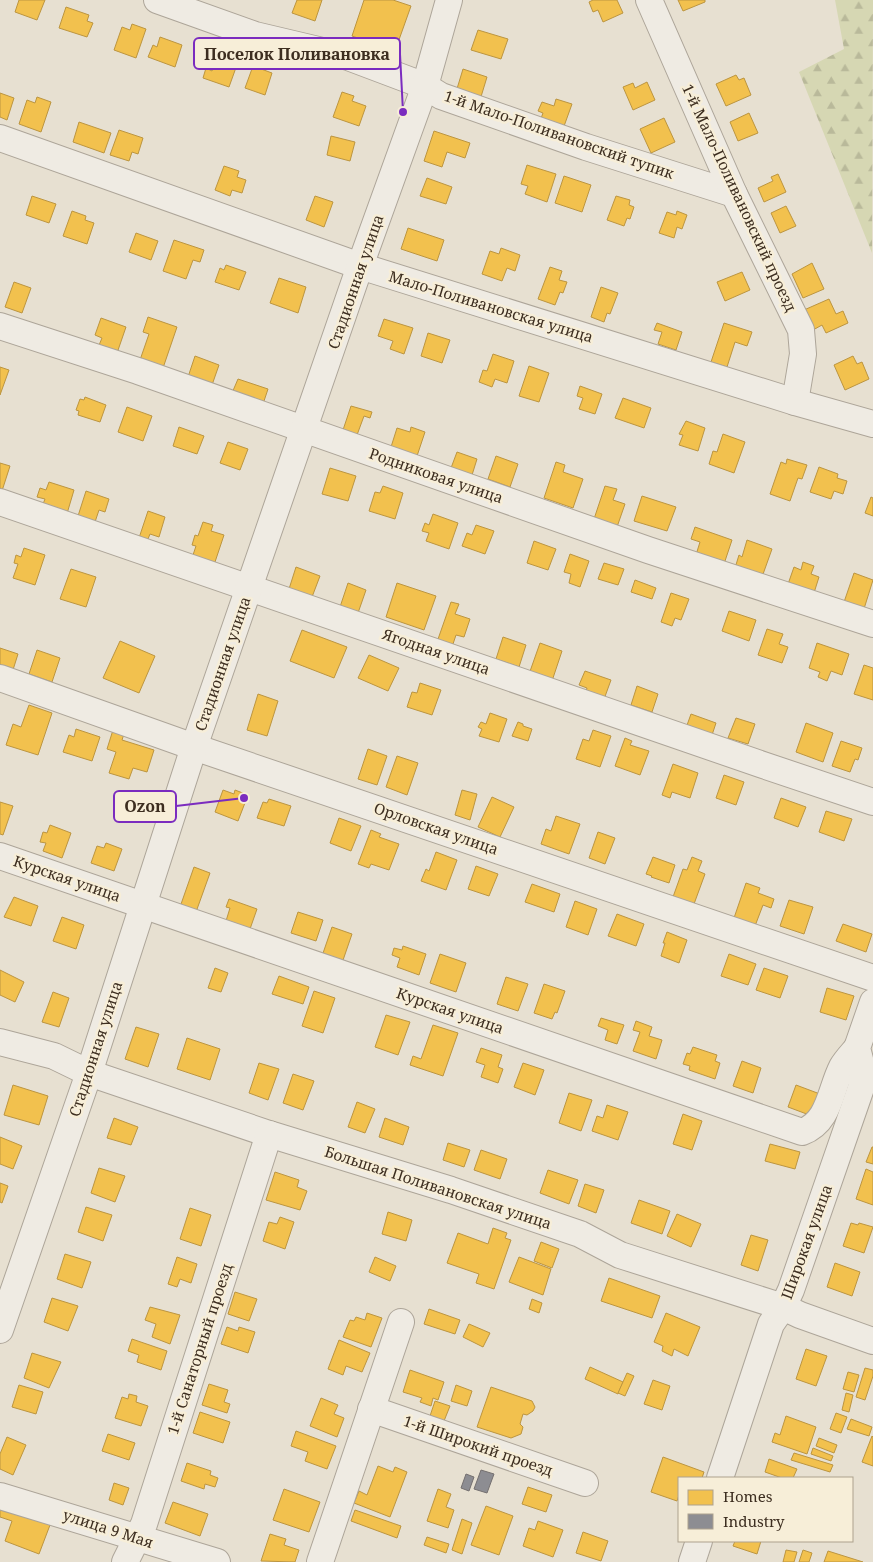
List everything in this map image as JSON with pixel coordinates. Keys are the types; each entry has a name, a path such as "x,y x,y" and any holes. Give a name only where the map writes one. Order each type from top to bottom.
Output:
{"street":[{"name":"1-й Мало-Поливановский тупик","path":"158,0 255,35 348,57 425,86 441,96 586,147 734,194"},
{"name":"Стадионная улица","path":"0,1330 89,1073 194,747 305,430 360,266 425,86 449,0"},
{"name":"1-й Мало-Поливановский проезд","path":"649,0 734,194 801,330 803,354 794,402"},
{"name":"Мало-Поливановская улица","path":"0,138 360,266 794,402 873,424"},
{"name":"Родниковая улица","path":"0,326 138,371 648,550 873,624"},
{"name":"Ягодная улица","path":"0,502 873,802"},
{"name":"Орловская улица","path":"0,678 194,747 873,978"},
{"name":"Курская улица","path":"0,856 802,1132 817,1124 825,1112 843,1066 857,1048"},
{"path":"857,1048 873,1002"},
{"name":"Большая Поливановская улица","path":"0,1042 54,1056 89,1073 269,1134 451,1190 580,1234 620,1255 783,1307 800,1316 873,1341"},
{"name":"Широкая улица","path":"720,1477 770,1324 783,1307 791,1290 861,1088 863,1071 857,1048"},
{"name":"1-й Санаторный проезд","path":"125,1562 147,1514 269,1134"},
{"path":"320,1562 401,1322"},
{"name":"1-й Широкий проезд","path":"371,1409 585,1483"},
{"name":"улица 9 Мая","path":"0,1496 217,1562"},
{"path":"692,1562 699,1542"}],"green space":[{"path":"835,0 873,0 872,253 799,72 844,49"}],"building: Homes":[{"path":"19,0 45,0 37,20 15,12"},
{"path":"297,0 322,0 315,21 292,13"},
{"path":"364,0 393,0 411,6 395,51 352,36"},
{"path":"593,0 617,0 623,13 603,22 598,10 593,12 589,2"},
{"path":"678,0 705,0 705,2 683,11"},
{"path":"66,7 89,15 87,21 93,23 87,37 59,28"},
{"path":"132,24 146,29 136,58 114,50 122,27 130,30"},
{"path":"478,30 508,39 501,59 471,50"},
{"path":"160,37 182,45 175,67 148,57 153,45 157,47"},
{"path":"218,54 238,62 229,87 203,78 206,68 212,71"},
{"path":"253,66 272,73 265,95 245,88"},
{"path":"463,69 487,77 480,100 456,92"},
{"path":"736,75 739,80 744,78 751,95 726,106 716,84"},
{"path":"647,82 655,100 633,110 623,87 633,83 635,88"},
{"path":"342,92 354,96 352,101 366,106 359,126 333,117"},
{"path":"0,93 14,98 7,120 0,117"},
{"path":"37,97 51,102 41,132 19,124 27,100 35,103"},
{"path":"556,99 572,104 563,129 540,121 543,113 538,111 542,102 554,106"},
{"path":"749,113 758,133 738,141 730,122"},
{"path":"664,118 675,142 651,153 640,129"},
{"path":"79,122 111,133 104,153 73,142"},
{"path":"119,130 143,138 138,154 132,152 129,161 110,155"},
{"path":"434,131 470,143 465,158 447,152 442,167 424,161"},
{"path":"331,136 355,142 350,161 327,155"},
{"path":"527,165 556,174 547,202 525,194 528,186 521,184"},
{"path":"224,166 239,171 237,177 246,180 242,193 232,190 230,196 215,190"},
{"path":"778,174 786,192 764,202 758,188 773,181 771,177"},
{"path":"564,176 591,185 582,212 555,203"},
{"path":"427,178 452,187 446,204 420,196"},
{"path":"32,196 56,204 49,223 26,215"},
{"path":"315,196 333,202 324,227 306,220"},
{"path":"616,196 630,200 629,205 634,207 630,219 627,218 624,226 607,220"},
{"path":"786,206 796,226 780,233 771,213"},
{"path":"72,211 86,216 85,220 94,223 87,244 63,236"},
{"path":"677,211 687,215 682,229 677,227 674,238 659,233 667,212 676,215"},
{"path":"408,228 444,240 437,261 401,249"},
{"path":"136,233 158,241 151,260 129,252"},
{"path":"174,240 204,250 200,262 193,260 186,279 163,271"},
{"path":"501,248 520,255 515,271 507,268 502,281 482,274 490,251 499,254"},
{"path":"812,263 824,289 803,298 792,274"},
{"path":"226,265 246,272 239,290 215,282 220,268 224,270"},
{"path":"550,267 562,271 559,280 567,282 563,293 560,292 555,305 538,299"},
{"path":"742,272 750,290 725,301 717,282"},
{"path":"279,278 306,287 298,313 270,303"},
{"path":"14,282 31,288 22,313 5,307"},
{"path":"601,287 618,293 610,314 607,313 604,322 591,317"},
{"path":"829,299 836,314 843,311 848,323 826,333 822,325 813,330 804,310"},
{"path":"148,317 177,327 163,368 140,360 149,334 143,332"},
{"path":"101,318 126,327 116,356 97,350 102,338 95,335"},
{"path":"384,319 413,328 404,354 390,349 393,341 378,336"},
{"path":"657,323 682,332 676,350 658,344 662,332 654,330"},
{"path":"724,323 752,332 747,346 735,342 727,367 711,362"},
{"path":"428,333 450,340 442,363 421,356"},
{"path":"493,354 514,361 507,383 495,379 492,387 479,382 483,370 487,371"},
{"path":"195,356 219,365 212,385 188,377"},
{"path":"853,356 857,364 862,362 869,379 845,390 834,365"},
{"path":"529,366 549,373 539,402 519,396"},
{"path":"0,367 9,370 0,395"},
{"path":"238,379 268,389 263,404 232,393"},
{"path":"580,386 602,394 595,414 579,409 583,398 577,396"},
{"path":"85,397 106,405 100,422 78,415 79,411 76,410 80,399 84,400"},
{"path":"623,398 651,408 644,428 615,418"},
{"path":"351,406 372,412 370,418 364,416 357,435 343,430"},
{"path":"127,407 152,416 143,441 118,432"},
{"path":"686,421 705,428 698,451 679,445 683,435 679,434"},
{"path":"179,427 204,436 197,454 173,446"},
{"path":"411,427 425,432 417,456 391,447 397,428 410,432"},
{"path":"723,434 745,442 734,473 709,464 713,451 717,452"},
{"path":"228,442 248,449 240,470 220,463"},
{"path":"457,452 477,459 472,475 451,468"},
{"path":"496,456 518,464 510,487 488,479"},
{"path":"787,459 807,465 802,479 798,478 790,501 770,494 781,462 786,464"},
{"path":"556,462 565,465 563,472 583,479 573,508 544,498"},
{"path":"0,463 10,466 1,494 0,493"},
{"path":"819,467 838,474 837,478 847,481 843,494 834,491 831,499 810,492"},
{"path":"330,468 356,476 348,501 322,494"},
{"path":"49,482 74,490 66,517 41,509 45,499 37,497 40,488 46,490"},
{"path":"383,486 403,493 395,519 369,511 375,492 380,493"},
{"path":"605,486 617,489 613,500 625,504 617,527 594,519"},
{"path":"86,491 109,499 105,512 99,510 95,522 78,516"},
{"path":"642,496 676,507 667,531 634,521"},
{"path":"871,497 873,498 873,516 865,513"},
{"path":"148,511 165,517 159,537 150,534 146,544 138,541"},
{"path":"433,514 458,523 449,549 426,541 429,533 422,531 425,523 429,525"},
{"path":"203,522 213,525 211,531 224,535 214,565 192,558 196,546 192,545 195,535 198,536"},
{"path":"476,525 494,531 485,554 462,546 467,533 472,535"},
{"path":"695,527 732,540 723,567 695,558 700,542 691,539"},
{"path":"747,540 772,549 762,577 735,568 739,555 742,557"},
{"path":"534,541 556,549 548,570 527,563"},
{"path":"24,548 45,555 35,585 13,578 18,564 14,563 16,555 21,557"},
{"path":"570,554 589,561 580,587 569,583 571,574 564,572"},
{"path":"803,562 814,566 811,574 819,577 813,596 787,587 794,567 801,570"},
{"path":"604,563 624,569 618,585 598,579"},
{"path":"296,567 320,576 312,597 289,589"},
{"path":"71,569 96,577 86,607 60,599"},
{"path":"854,573 873,580 863,612 843,605"},
{"path":"635,580 656,588 652,599 631,592"},
{"path":"348,583 366,590 358,613 340,607"},
{"path":"397,583 436,596 424,630 386,617"},
{"path":"671,593 689,599 681,620 675,618 672,626 661,622"},
{"path":"451,602 459,604 455,614 470,619 464,637 456,635 452,647 437,642"},
{"path":"729,611 756,620 749,641 722,631"},
{"path":"767,629 783,634 779,644 788,647 782,663 758,655"},
{"path":"302,630 347,647 334,678 290,661"},
{"path":"503,637 526,645 519,667 496,659"},
{"path":"120,641 155,656 139,693 103,678"},
{"path":"540,643 562,651 551,684 528,677"},
{"path":"817,643 849,654 842,675 831,671 827,681 818,677 820,672 809,668"},
{"path":"0,648 18,654 12,673 0,669"},
{"path":"37,650 60,658 52,682 29,674"},
{"path":"369,655 399,668 388,691 358,678"},
{"path":"864,665 873,668 873,700 854,694"},
{"path":"585,671 611,680 603,702 585,695 587,688 579,685"},
{"path":"420,683 441,690 432,715 407,707 412,692 417,693"},
{"path":"637,686 658,694 652,712 631,705"},
{"path":"258,694 278,701 267,736 247,730"},
{"path":"29,705 52,713 38,755 6,745 13,724 21,727"},
{"path":"490,713 507,719 499,742 479,736 482,729 478,727 481,722 486,724"},
{"path":"691,714 716,723 711,738 686,728"},
{"path":"736,718 755,724 748,744 728,738"},
{"path":"518,722 532,729 528,741 512,736"},
{"path":"806,723 833,733 823,762 796,752"},
{"path":"76,729 100,737 92,761 63,752 69,735 74,737"},
{"path":"113,730 124,734 122,740 154,750 147,772 133,768 129,779 109,773 116,752 107,749"},
{"path":"593,730 611,736 600,767 576,759 583,739 589,741"},
{"path":"625,738 632,741 630,745 649,751 640,775 615,766"},
{"path":"841,741 862,748 858,760 855,759 850,772 832,766"},
{"path":"368,749 387,756 377,785 358,779"},
{"path":"397,756 418,763 407,795 386,787"},
{"path":"673,764 698,773 690,798 672,792 670,798 662,795"},
{"path":"724,775 744,782 736,805 716,798"},
{"path":"223,790 234,794 235,790 248,795 238,821 215,812"},
{"path":"462,790 477,794 470,820 455,815"},
{"path":"492,797 514,807 500,837 478,827"},
{"path":"781,798 806,807 798,827 774,818"},
{"path":"269,799 291,806 284,826 257,818 263,802 267,803"},
{"path":"0,802 13,806 3,835 0,834"},
{"path":"826,811 852,819 844,841 819,832"},
{"path":"556,816 580,824 569,854 541,844 546,829 551,831"},
{"path":"339,818 361,826 351,851 330,843"},
{"path":"50,825 71,833 62,858 43,851 46,843 40,842 43,832 47,833"},
{"path":"371,830 381,834 379,837 399,844 389,870 371,864 369,868 358,864"},
{"path":"598,832 615,838 605,864 589,858"},
{"path":"106,843 122,849 114,871 91,863 97,846 104,848"},
{"path":"436,852 457,860 446,890 421,881 426,869 429,871"},
{"path":"653,857 675,865 669,883 646,874"},
{"path":"692,857 702,861 698,871 705,874 694,904 673,897 683,869 687,870"},
{"path":"476,866 498,874 489,896 468,889"},
{"path":"194,867 210,873 196,912 180,907"},
{"path":"746,883 760,888 758,893 774,899 771,908 763,905 755,926 734,918"},
{"path":"532,884 560,894 554,912 525,902"},
{"path":"14,897 38,906 31,926 4,917"},
{"path":"229,899 257,909 250,929 226,921 230,908 226,907"},
{"path":"789,900 813,907 804,934 780,926"},
{"path":"575,901 597,909 588,935 566,927"},
{"path":"298,912 323,920 316,941 291,933"},
{"path":"617,914 644,924 636,946 608,936"},
{"path":"62,917 84,925 76,949 53,941"},
{"path":"843,924 872,934 866,952 836,941"},
{"path":"332,927 352,934 341,966 321,959"},
{"path":"667,932 687,940 679,963 661,956"},
{"path":"403,946 426,954 419,975 397,967 400,958 392,955 394,948 402,950"},
{"path":"440,954 466,963 456,992 430,983"},
{"path":"729,954 756,964 748,985 721,976"},
{"path":"215,968 228,973 221,992 208,988"},
{"path":"764,968 788,976 780,998 756,990"},
{"path":"0,970 24,982 15,1002 0,995"},
{"path":"279,976 309,987 303,1004 272,994"},
{"path":"506,977 528,984 518,1011 497,1004"},
{"path":"544,984 565,991 557,1013 555,1012 552,1019 534,1013"},
{"path":"827,988 854,996 846,1020 820,1012"},
{"path":"314,991 335,998 323,1033 302,1026"},
{"path":"53,992 69,998 59,1027 42,1022"},
{"path":"386,1015 410,1022 398,1055 375,1047"},
{"path":"601,1018 624,1025 617,1044 605,1040 608,1030 598,1026"},
{"path":"636,1021 652,1027 649,1036 662,1040 656,1059 633,1051 640,1032 633,1030"},
{"path":"433,1025 458,1033 443,1076 410,1065 413,1056 421,1059"},
{"path":"136,1027 159,1034 148,1067 125,1059"},
{"path":"187,1038 220,1049 210,1080 177,1069"},
{"path":"693,1047 717,1055 715,1061 720,1063 715,1079 689,1070 690,1066 683,1064 687,1053 690,1054"},
{"path":"481,1048 502,1055 498,1067 503,1069 498,1083 481,1077 485,1065 476,1062"},
{"path":"742,1061 761,1068 753,1093 733,1086"},
{"path":"259,1063 279,1069 268,1100 249,1093"},
{"path":"523,1063 544,1070 535,1095 514,1087"},
{"path":"293,1074 314,1081 303,1110 283,1103"},
{"path":"13,1085 48,1096 39,1125 4,1115"},
{"path":"796,1085 820,1094 812,1116 788,1107"},
{"path":"569,1093 592,1100 581,1131 559,1123"},
{"path":"357,1102 375,1109 365,1133 348,1127"},
{"path":"607,1105 628,1112 618,1140 592,1131 597,1116 603,1118"},
{"path":"683,1114 702,1121 692,1150 673,1144"},
{"path":"114,1118 138,1127 131,1145 107,1138"},
{"path":"385,1118 409,1127 403,1145 379,1137"},
{"path":"0,1137 22,1146 13,1169 0,1164"},
{"path":"448,1143 470,1150 464,1167 443,1160"},
{"path":"770,1144 800,1152 795,1169 765,1161"},
{"path":"873,1147 873,1164 866,1162"},
{"path":"481,1150 507,1159 500,1179 474,1170"},
{"path":"99,1168 125,1176 115,1202 91,1193"},
{"path":"866,1169 873,1172 873,1205 856,1199"},
{"path":"548,1170 578,1180 569,1204 540,1193"},
{"path":"275,1172 299,1180 297,1187 307,1191 300,1210 266,1200"},
{"path":"0,1183 8,1186 2,1203 0,1202"},
{"path":"585,1184 604,1190 596,1213 578,1206"},
{"path":"639,1200 670,1211 662,1234 631,1223"},
{"path":"86,1207 112,1215 103,1241 78,1232"},
{"path":"190,1208 211,1215 201,1246 180,1239"},
{"path":"388,1212 412,1220 406,1241 382,1234"},
{"path":"677,1214 701,1224 691,1247 667,1236"},
{"path":"280,1217 294,1222 285,1249 263,1241 269,1222 277,1224"},
{"path":"851,1223 873,1227 864,1253 843,1246"},
{"path":"493,1228 507,1233 505,1238 511,1240 494,1289 476,1283 479,1274 447,1263 458,1233 488,1244"},
{"path":"751,1235 768,1240 758,1271 741,1265"},
{"path":"541,1242 559,1249 552,1268 534,1261"},
{"path":"65,1254 91,1262 82,1288 57,1279"},
{"path":"177,1257 197,1264 191,1283 180,1279 177,1287 168,1284"},
{"path":"375,1257 396,1266 390,1281 369,1272"},
{"path":"519,1257 551,1269 543,1295 509,1282"},
{"path":"835,1263 860,1272 852,1296 827,1287"},
{"path":"609,1278 660,1296 652,1318 601,1301"},
{"path":"235,1292 257,1299 249,1321 228,1314"},
{"path":"52,1298 78,1306 68,1331 44,1322"},
{"path":"532,1299 542,1303 539,1313 529,1309"},
{"path":"150,1307 180,1315 170,1344 152,1337 156,1324 145,1320"},
{"path":"429,1309 460,1320 455,1334 424,1324"},
{"path":"367,1313 382,1318 371,1347 343,1337 350,1320 354,1321 356,1317 365,1320"},
{"path":"666,1313 700,1327 688,1356 674,1349 672,1356 662,1351 663,1346 654,1342"},
{"path":"469,1324 490,1333 483,1347 463,1337"},
{"path":"227,1327 238,1331 239,1327 255,1332 248,1353 221,1344"},
{"path":"132,1339 167,1351 161,1370 137,1362 139,1355 128,1351"},
{"path":"339,1340 370,1353 362,1372 346,1366 343,1375 328,1369"},
{"path":"806,1349 827,1356 816,1386 796,1379"},
{"path":"32,1353 61,1362 49,1388 24,1378"},
{"path":"590,1367 623,1382 618,1394 585,1379"},
{"path":"865,1368 873,1370 873,1376 865,1400 856,1397"},
{"path":"410,1370 444,1382 438,1400 433,1398 431,1406 420,1402 422,1398 403,1392"},
{"path":"848,1372 859,1375 854,1392 843,1389"},
{"path":"627,1373 634,1376 625,1396 618,1393"},
{"path":"653,1380 670,1386 662,1410 644,1404"},
{"path":"209,1384 228,1390 224,1402 230,1404 227,1413 202,1405"},
{"path":"19,1385 43,1392 36,1414 12,1407"},
{"path":"456,1385 472,1391 467,1406 451,1401"},
{"path":"491,1387 532,1401 535,1407 527,1415 523,1414 520,1424 523,1427 521,1434 511,1438 477,1427"},
{"path":"846,1393 853,1395 849,1412 842,1410"},
{"path":"129,1394 137,1396 136,1402 148,1406 141,1426 115,1418 122,1397 128,1399"},
{"path":"321,1398 338,1405 334,1414 344,1418 337,1437 310,1426"},
{"path":"435,1401 450,1406 444,1421 430,1416"},
{"path":"200,1412 230,1422 223,1443 193,1433"},
{"path":"836,1413 847,1417 841,1433 830,1429"},
{"path":"786,1416 816,1427 807,1454 772,1442 775,1433 780,1435"},
{"path":"851,1419 872,1427 869,1436 847,1429"},
{"path":"296,1431 336,1446 327,1469 305,1461 308,1452 291,1446"},
{"path":"108,1434 135,1443 129,1460 102,1451"},
{"path":"7,1437 26,1445 13,1475 0,1469 0,1454"},
{"path":"873,1437 873,1466 862,1462"},
{"path":"819,1438 837,1445 834,1453 816,1446"},
{"path":"813,1448 833,1456 831,1461 811,1454"},
{"path":"794,1453 833,1465 830,1472 791,1460"},
{"path":"663,1457 704,1472 702,1477 678,1477 677,1501 651,1492"},
{"path":"769,1459 797,1469 793,1477 779,1477 765,1472"},
{"path":"187,1463 211,1471 210,1475 218,1478 215,1487 205,1484 204,1489 181,1481"},
{"path":"378,1466 393,1472 395,1467 407,1472 390,1517 354,1503 359,1491 367,1495"},
{"path":"114,1483 129,1488 123,1505 109,1500"},
{"path":"528,1487 552,1495 546,1512 522,1504"},
{"path":"284,1489 320,1502 309,1532 273,1520"},
{"path":"438,1489 451,1494 446,1507 454,1510 448,1528 427,1521"},
{"path":"173,1502 208,1514 200,1536 165,1523"},
{"path":"0,1503 50,1525 39,1554 5,1541 12,1521 0,1517"},
{"path":"486,1506 513,1516 499,1555 471,1545"},
{"path":"355,1510 401,1526 397,1538 351,1521"},
{"path":"462,1519 472,1523 462,1554 452,1550"},
{"path":"538,1521 563,1530 553,1557 523,1546 529,1528 535,1530"},
{"path":"583,1532 608,1541 601,1561 576,1553"},
{"path":"270,1534 286,1539 284,1545 299,1550 295,1562 261,1561"},
{"path":"427,1537 449,1544 446,1553 424,1545"},
{"path":"735,1542 761,1542 757,1554 733,1546"},
{"path":"786,1550 797,1552 794,1562 783,1562"},
{"path":"803,1550 812,1553 809,1562 799,1562"},
{"path":"828,1551 863,1562 824,1562"}],"building: Industry":[{"path":"481,1470 494,1474 487,1493 474,1489"},
{"path":"466,1474 474,1477 469,1491 461,1488"}],"place":[{"name":"Поселок Поливановка","path":"403,112"},
{"name":"Ozon","path":"244,798"}]}
